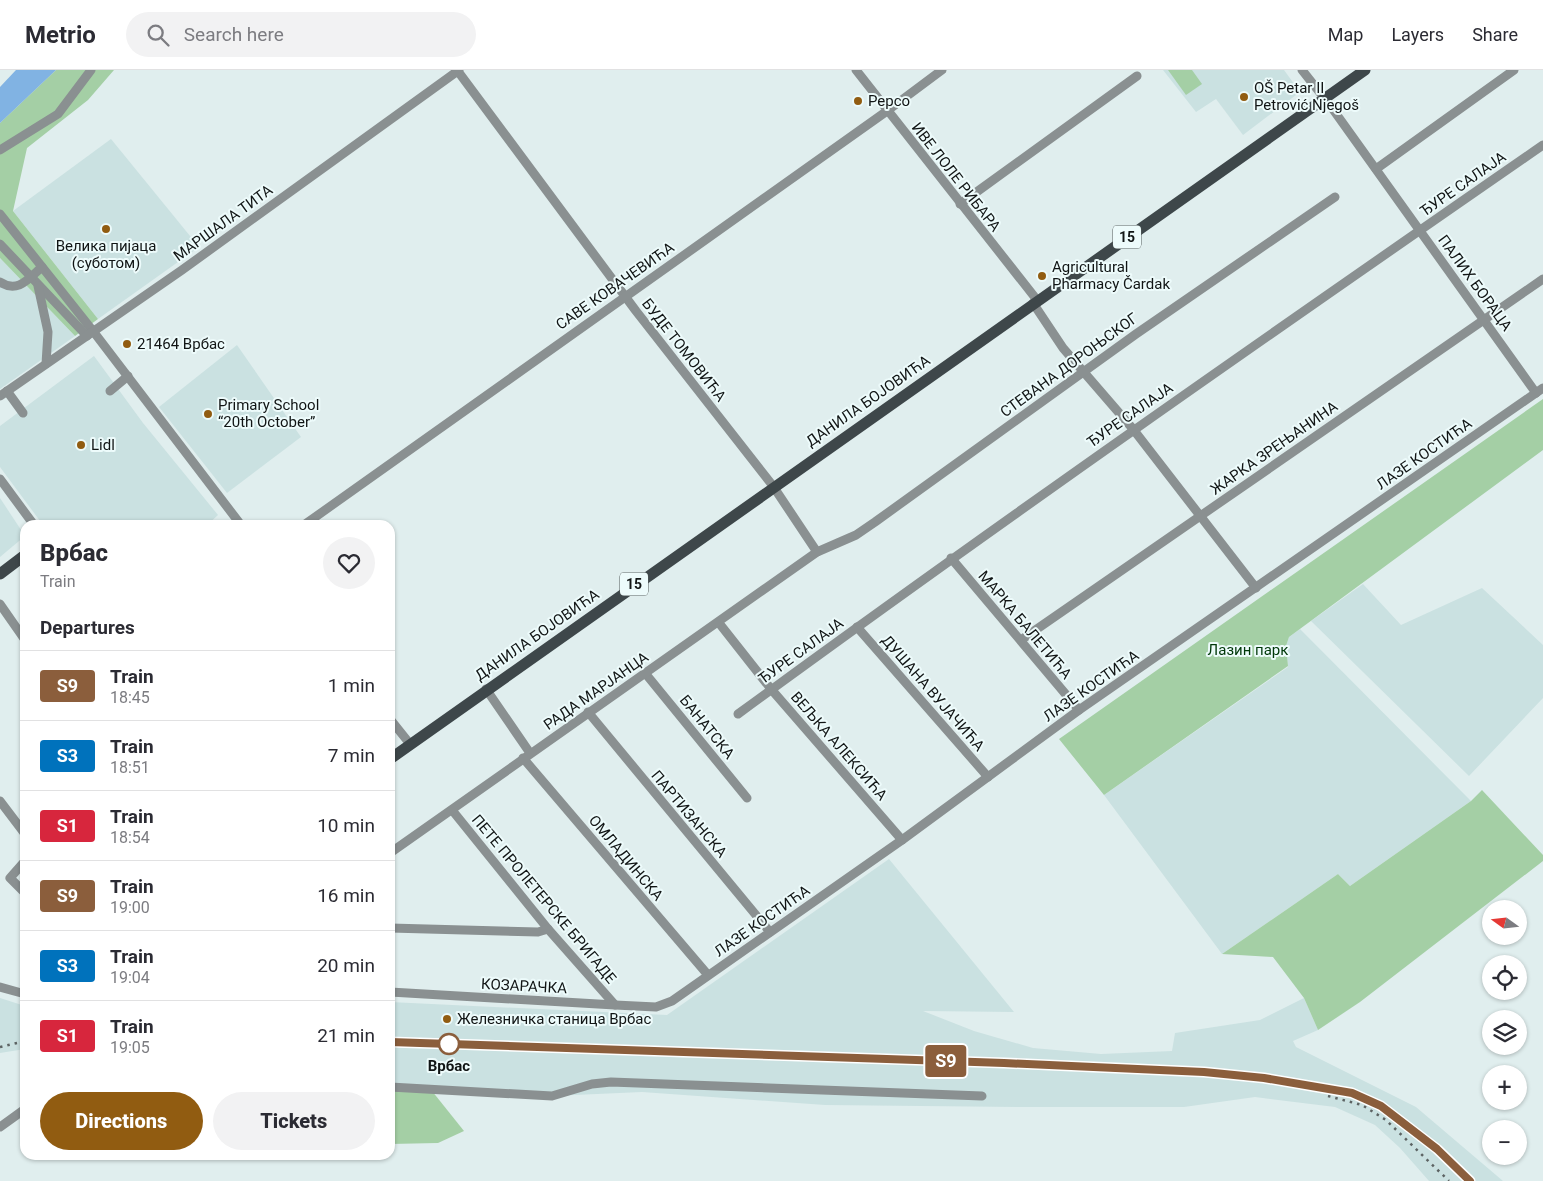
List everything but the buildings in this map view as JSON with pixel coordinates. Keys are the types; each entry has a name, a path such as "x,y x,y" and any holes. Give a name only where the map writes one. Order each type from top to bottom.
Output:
{"main road":[{"name":"ДАНИЛА БОЈОВИЋА","path":"395,755 773,486 1365,70"},
{"path":"0,574 20,559"}],"street":[{"path":"0,150 58,114 91,70"},
{"name":"БУДЕ ТОМОВИЋА","path":"458,70 624,296 773,486 817,552"},
{"name":"МАРШАЛА ТИТА","path":"3,393 182,270 458,70"},
{"name":"ИВЕ ЛОЛЕ РИБАРА","path":"856,70 1035,302 1083,373 1133,429 1256,588"},
{"name":"САВЕ КОВАЧЕВИЋА","path":"311,520 624,296 887,112 942,70"},
{"name":"ПАЛИХ БОРАЦА","path":"1302,70 1325,98 1484,319 1540,390"},
{"path":"1376,169 1514,70"},
{"path":"960,204 1137,76"},
{"name":"ЂУРЕ САЛАЈА","path":"738,714 951,558 1133,429 1543,145"},
{"name":"СТЕВАНА ДОРОЊСКОГ","path":"817,552 856,535 875,522 1335,196"},
{"path":"0,214 42,267 90,333"},
{"path":"0,244 38,284 90,333 128,376 237,520"},
{"path":"0,282 11,288 18,287 42,267"},
{"name":"ЖАРКА ЗРЕЊАНИНА","path":"1021,640 1543,279"},
{"path":"38,284 48,332 46,364"},
{"path":"110,390 128,376"},
{"name":"ЛАЗЕ КОСТИЋА","path":"656,1006 672,1001 902,840 1079,710 1540,390"},
{"path":"3,393 23,413"},
{"path":"0,479 30,520"},
{"name":"РАДА МАРЈАНЦА","path":"395,850 588,712 719,623 817,552"},
{"name":"МАРКА БАЛЕТИЋА","path":"951,558 1079,710"},
{"path":"0,604 20,633"},
{"name":"ВЕЉКА АЛЕКСИЋА","path":"719,623 772,689 902,840"},
{"name":"ДУШАНА ВУЈАЧИЋА","path":"857,628 988,778"},
{"name":"БАНАТСКА","path":"645,673 747,798"},
{"name":"ОМЛАДИНСКА","path":"486,689 527,755 708,975"},
{"name":"ПАРТИЗАНСКА","path":"588,712 770,932"},
{"path":"395,724 410,744"},
{"path":"0,801 20,827"},
{"name":"ПЕТЕ ПРОЛЕТЕРСКЕ БРИГАДЕ","path":"452,810 548,929 615,1005"},
{"path":"20,867 10,878 20,888"},
{"path":"395,928 538,932 548,929"},
{"path":"0,987 20,993"},
{"name":"КОЗАРАЧКА","path":"395,992 656,1006"},
{"path":"395,1087 552,1096 592,1084 611,1082 982,1096"},
{"path":"0,1128 20,1113"}],"shaded area":[{"path":"1163,70 1284,70 1300,92 1243,135 1216,99 1196,112"},
{"name":"Велика пијаца (суботом)","path":"111,139 199,247 98,319 13,211"},
{"path":"0,258 75,336 0,389"},
{"path":"237,345 301,437 227,493 159,407"},
{"path":"94,356 143,423 218,515 212,520 39,520 0,467 0,426"},
{"path":"0,498 20,528 20,540 0,557"},
{"path":"1363,584 1401,625 1482,588 1543,645 1543,698 1469,776 1311,621"},
{"path":"1300,629 1471,801 1350,886 1338,874 1222,954 1104,795 1288,667 1286,646 1289,637"},
{"path":"889,859 1014,1012 923,1011 974,1031 1033,1048 1101,1054 1172,1051 1175,1033 1260,1020 1304,998 1318,1030 1293,1041 1296,1047 1416,1107 1503,1181 1429,1181 1400,1148 1375,1125 1335,1107 1255,1097 1184,1107 825,1105 642,1092 552,1096 395,1087 395,1002 667,1015"},
{"path":"0,998 20,1004 20,1050 0,1053"}],"green space":[{"path":"56,70 114,70 88,100 27,148 13,211 98,319 75,336 0,258 0,123"},
{"path":"1168,70 1192,70 1202,84 1186,95"},
{"name":"Лазин парк","path":"1543,399 1543,450 1289,637 1286,646 1288,666 1104,795 1059,739"},
{"path":"1482,790 1543,855 1543,861 1492,900 1482,900 1482,908 1360,1002 1318,1030 1304,998 1273,957 1222,954 1338,874 1350,886 1471,801"},
{"path":"395,1087 432,1091 464,1131 438,1143 395,1144"}],"water":[{"path":"16,70 56,70 0,123 0,87"}],"railway":[{"path":"0,1047 20,1042"},
{"path":"395,1042 1004,1063 1218,1073 1264,1078 1351,1093 1381,1106 1437,1149 1470,1181"},
{"path":"1328,1096 1362,1105 1386,1120 1449,1181"}],"train":[{"name":"S9","path":"395,1042 700,1051 1004,1063 1204,1072 1264,1078 1352,1093 1381,1106 1401,1119 1437,1149 1470,1181"}],"place":[{"name":"OŠ Petar II Petrović Njegoš","path":"1244,97"},
{"name":"Pepco","path":"858,101"},
{"name":"Велика пијаца (суботом)","path":"106,229"},
{"name":"Agricultural Pharmacy Čardak","path":"1042,276"},
{"name":"21464 Врбас","path":"127,344"},
{"name":"Primary School “20th October”","path":"208,414"},
{"name":"Lidl","path":"81,445"},
{"name":"Железничка станица Врбас","path":"447,1019"},
{"name":"Врбас","path":"449,1044"}]}
